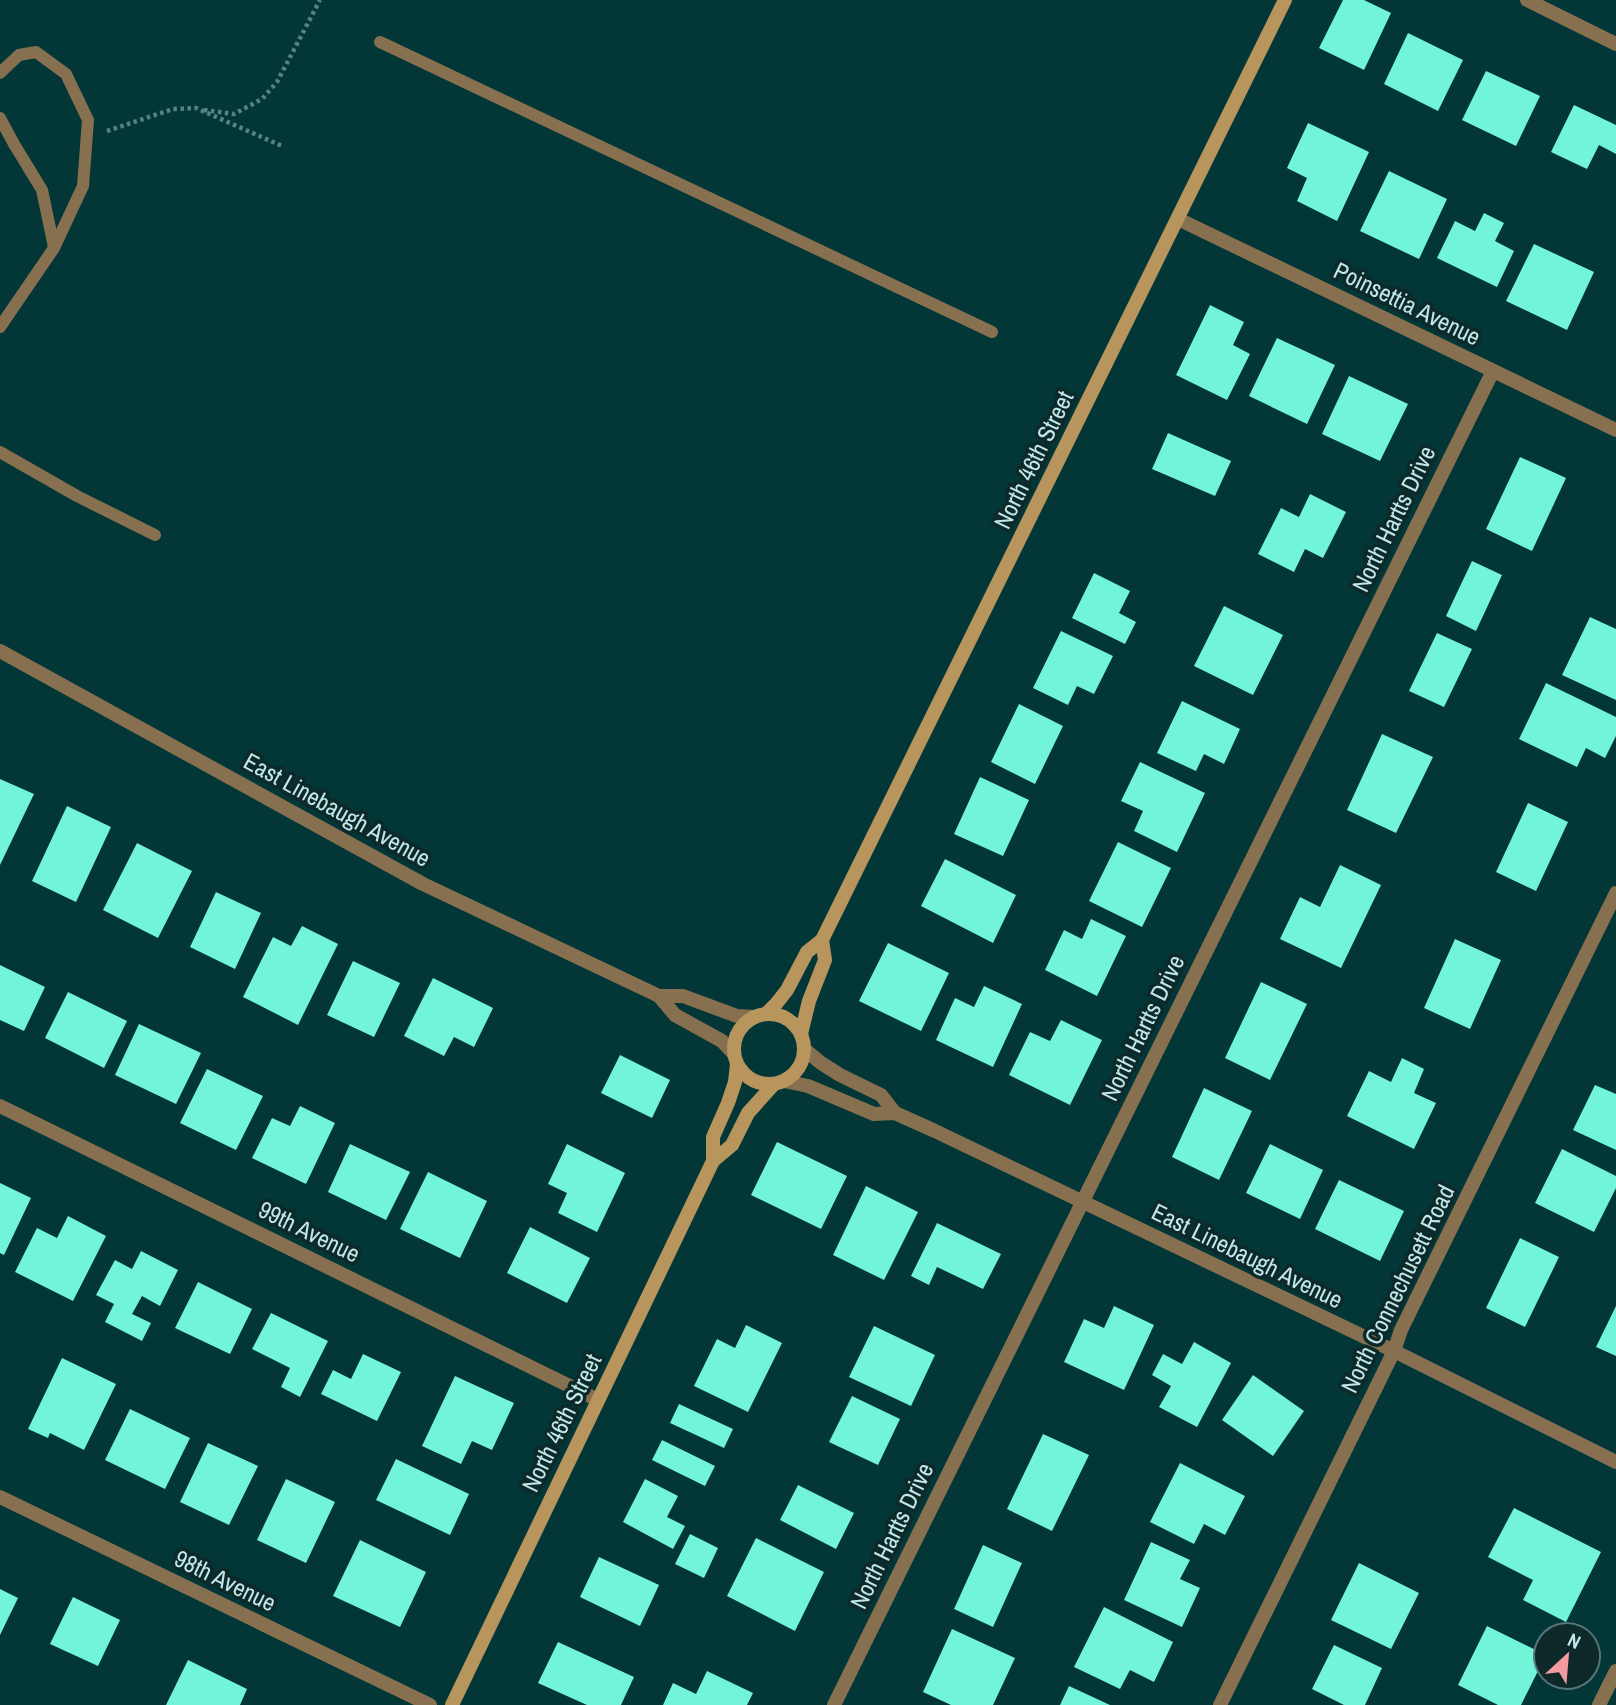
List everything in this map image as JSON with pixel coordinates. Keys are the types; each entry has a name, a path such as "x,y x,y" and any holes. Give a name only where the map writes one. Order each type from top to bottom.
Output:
{"street":[{"name":"North 46th Street","path":"760,1016 776,1004 787,990 807,952 822,940 1285,0"},
{"path":"1527,0 1616,44"},
{"name":"Poinsettia Avenue","path":"1178,219 1616,430"},
{"name":"North Hartts Drive","path":"834,1705 1493,370"},
{"name":"East Linebaugh Avenue","path":"0,651 423,884 659,996 676,1015 722,1041 736,1059"},
{"name":"North Connechusett Road","path":"1220,1705 1616,893"},
{"name":"North 46th Street","path":"801,1034 809,1001 825,960 822,940"},
{"name":"East Linebaugh Avenue","path":"659,996 683,996 729,1014 760,1016"},
{"path":"776,1014 795,1025 801,1034 804,1049 799,1068 793,1075 779,1082 763,1083 752,1080 744,1073 736,1059 734,1043 738,1032 745,1023 760,1016 776,1014"},
{"name":"East Linebaugh Avenue","path":"804,1049 840,1075 881,1095 895,1113 1394,1351 1616,1462"},
{"name":"North 46th Street","path":"452,1705 712,1161 713,1137 735,1082 736,1059"},
{"name":"North 46th Street","path":"712,1161 732,1145 748,1113 779,1082"},
{"name":"East Linebaugh Avenue","path":"779,1082 807,1086 874,1114 895,1113"},
{"name":"99th Avenue","path":"0,1106 598,1400"},
{"name":"98th Avenue","path":"0,1497 430,1705"},
{"path":"1600,1705 1616,1671"}],"lane":[{"path":"380,42 992,332"},
{"path":"0,73 19,55 36,52 66,74 88,120 83,186 54,248 0,327"},
{"path":"0,118 42,190 54,248"},
{"path":"0,452 155,536"}],"path":[{"path":"86,138 173,110 196,108 234,114 262,99 277,82 320,0"},
{"path":"196,108 282,146"}],"building":[{"path":"1343,0 1364,0 1391,13 1364,70 1319,48"},
{"path":"1408,33 1463,60 1438,111 1384,84"},
{"path":"1486,71 1540,96 1516,146 1462,120"},
{"path":"1574,105 1616,125 1616,154 1599,145 1587,169 1551,152"},
{"path":"1308,123 1369,152 1337,221 1297,201 1307,178 1287,168"},
{"path":"1389,171 1447,199 1419,259 1360,231"},
{"path":"1484,213 1504,223 1495,241 1514,251 1497,287 1437,258 1455,221 1475,231"},
{"path":"1534,244 1594,272 1567,330 1506,301"},
{"path":"1210,305 1244,322 1233,345 1250,354 1227,400 1176,375"},
{"path":"1277,338 1335,365 1307,424 1249,396"},
{"path":"1349,376 1408,404 1380,461 1322,434"},
{"path":"1168,433 1231,461 1215,496 1152,469"},
{"path":"1520,457 1566,478 1532,551 1486,529"},
{"path":"1310,494 1346,512 1323,558 1305,549 1294,572 1258,554 1281,508 1299,517"},
{"path":"1472,561 1502,575 1476,631 1446,616"},
{"path":"1094,573 1130,591 1119,613 1136,622 1125,644 1072,618"},
{"path":"1224,606 1283,635 1253,695 1194,666"},
{"path":"1590,617 1616,629 1616,700 1562,675"},
{"path":"1061,631 1113,656 1094,694 1077,686 1068,705 1033,688"},
{"path":"1437,633 1472,649 1444,707 1409,691"},
{"path":"1546,683 1616,717 1616,736 1605,758 1586,748 1577,767 1519,739"},
{"path":"1182,701 1240,729 1224,764 1204,754 1196,771 1157,753"},
{"path":"1019,704 1063,726 1035,784 991,762"},
{"path":"1382,734 1433,757 1396,833 1347,810"},
{"path":"1140,762 1205,793 1177,852 1134,831 1143,811 1121,801"},
{"path":"980,777 1029,800 1003,856 954,834"},
{"path":"0,779 34,794 0,865"},
{"path":"1528,803 1568,822 1536,891 1496,872"},
{"path":"67,806 111,827 76,902 32,881"},
{"path":"1118,842 1171,868 1142,927 1089,901"},
{"path":"137,843 192,871 158,938 103,910"},
{"path":"945,859 1016,895 993,943 921,906"},
{"path":"1340,865 1381,885 1341,968 1280,939 1300,897 1320,907"},
{"path":"216,892 261,913 235,969 190,947"},
{"path":"1091,919 1126,936 1097,996 1045,970 1064,930 1082,939"},
{"path":"302,926 338,944 298,1025 243,997 273,937 291,946"},
{"path":"1455,939 1501,960 1470,1029 1424,1008"},
{"path":"888,943 949,973 921,1031 859,1001"},
{"path":"353,961 400,983 374,1037 327,1015"},
{"path":"0,965 45,987 24,1031 0,1020"},
{"path":"433,978 493,1008 474,1047 454,1037 444,1056 404,1036"},
{"path":"1261,982 1307,1004 1270,1080 1225,1058"},
{"path":"984,986 1022,1004 993,1067 936,1040 955,998 974,1007"},
{"path":"68,992 127,1021 104,1068 45,1038"},
{"path":"1061,1020 1102,1040 1070,1105 1009,1075 1030,1032 1050,1041"},
{"path":"139,1024 201,1053 176,1104 115,1075"},
{"path":"620,1055 670,1080 652,1118 601,1093"},
{"path":"1402,1058 1424,1069 1414,1093 1436,1103 1414,1149 1347,1116 1369,1071 1391,1082"},
{"path":"207,1069 263,1096 236,1150 180,1123"},
{"path":"1595,1085 1616,1094 1616,1150 1573,1130"},
{"path":"1204,1088 1252,1111 1219,1180 1172,1157"},
{"path":"300,1106 335,1123 306,1184 252,1158 272,1118 290,1126"},
{"path":"777,1142 847,1176 821,1229 751,1195"},
{"path":"350,1144 410,1172 386,1220 328,1192"},
{"path":"567,1144 625,1173 597,1232 558,1213 567,1193 548,1184"},
{"path":"1270,1144 1323,1170 1300,1219 1246,1193"},
{"path":"1562,1149 1616,1176 1616,1188 1594,1232 1535,1203"},
{"path":"428,1172 487,1201 460,1258 400,1229"},
{"path":"1339,1180 1404,1211 1380,1261 1315,1229"},
{"path":"0,1183 31,1198 4,1255 0,1253"},
{"path":"866,1186 918,1212 884,1280 833,1255"},
{"path":"68,1216 106,1236 73,1301 15,1272 37,1228 57,1238"},
{"path":"937,1223 1001,1254 983,1289 937,1267 929,1285 911,1276"},
{"path":"530,1227 590,1258 567,1303 507,1273"},
{"path":"1520,1238 1559,1257 1525,1327 1486,1308"},
{"path":"141,1251 178,1270 160,1306 142,1296 132,1314 151,1323 142,1341 105,1322 114,1304 96,1295 115,1260 132,1269"},
{"path":"198,1282 252,1309 230,1354 175,1328"},
{"path":"1114,1306 1154,1325 1124,1390 1064,1362 1084,1319 1104,1328"},
{"path":"1616,1306 1616,1356 1596,1347"},
{"path":"271,1313 328,1341 300,1397 281,1387 290,1368 252,1349"},
{"path":"746,1325 782,1343 748,1412 694,1386 717,1339 735,1348"},
{"path":"874,1326 935,1355 911,1406 849,1377"},
{"path":"1194,1342 1231,1363 1197,1427 1159,1407 1171,1386 1152,1375 1163,1354 1182,1364"},
{"path":"363,1354 401,1372 377,1421 321,1394 333,1370 351,1379"},
{"path":"62,1358 116,1384 84,1450 50,1433 48,1438 28,1429"},
{"path":"1253,1375 1304,1411 1273,1456 1222,1420"},
{"path":"455,1376 514,1403 492,1450 472,1441 461,1464 422,1446"},
{"path":"852,1396 900,1419 878,1465 829,1442"},
{"path":"679,1404 733,1429 724,1448 670,1423"},
{"path":"130,1409 190,1438 165,1489 105,1460"},
{"path":"1043,1434 1089,1455 1052,1531 1007,1509"},
{"path":"662,1440 715,1466 705,1486 652,1460"},
{"path":"208,1443 258,1466 229,1525 180,1502"},
{"path":"396,1459 469,1494 450,1535 376,1500"},
{"path":"1180,1463 1245,1496 1225,1535 1204,1524 1194,1544 1150,1522"},
{"path":"286,1479 335,1502 306,1563 257,1540"},
{"path":"645,1479 678,1496 667,1517 685,1526 673,1549 623,1522"},
{"path":"798,1485 854,1513 836,1549 780,1520"},
{"path":"1514,1508 1601,1552 1566,1621 1523,1600 1533,1580 1488,1557"},
{"path":"690,1534 718,1548 704,1578 675,1564"},
{"path":"756,1538 824,1572 795,1631 727,1596"},
{"path":"360,1540 426,1572 400,1627 333,1596"},
{"path":"1151,1542 1190,1560 1180,1579 1200,1588 1182,1627 1124,1600"},
{"path":"983,1545 1022,1563 993,1627 954,1609"},
{"path":"599,1557 659,1585 640,1626 580,1597"},
{"path":"1359,1563 1419,1593 1391,1649 1331,1620"},
{"path":"0,1589 18,1598 0,1635"},
{"path":"73,1597 120,1620 98,1666 50,1644"},
{"path":"1104,1607 1173,1642 1154,1682 1130,1670 1120,1689 1074,1667"},
{"path":"1487,1626 1532,1648 1532,1683 1521,1705 1498,1705 1458,1685"},
{"path":"952,1629 1015,1658 993,1705 951,1705 923,1692"},
{"path":"558,1642 634,1677 621,1705 587,1705 538,1683"},
{"path":"1334,1645 1382,1668 1365,1705 1344,1705 1312,1689"},
{"path":"188,1660 247,1689 240,1705 166,1705"},
{"path":"707,1671 753,1693 747,1705 663,1705 673,1683 696,1694"},
{"path":"1069,1686 1110,1705 1060,1705"}]}
